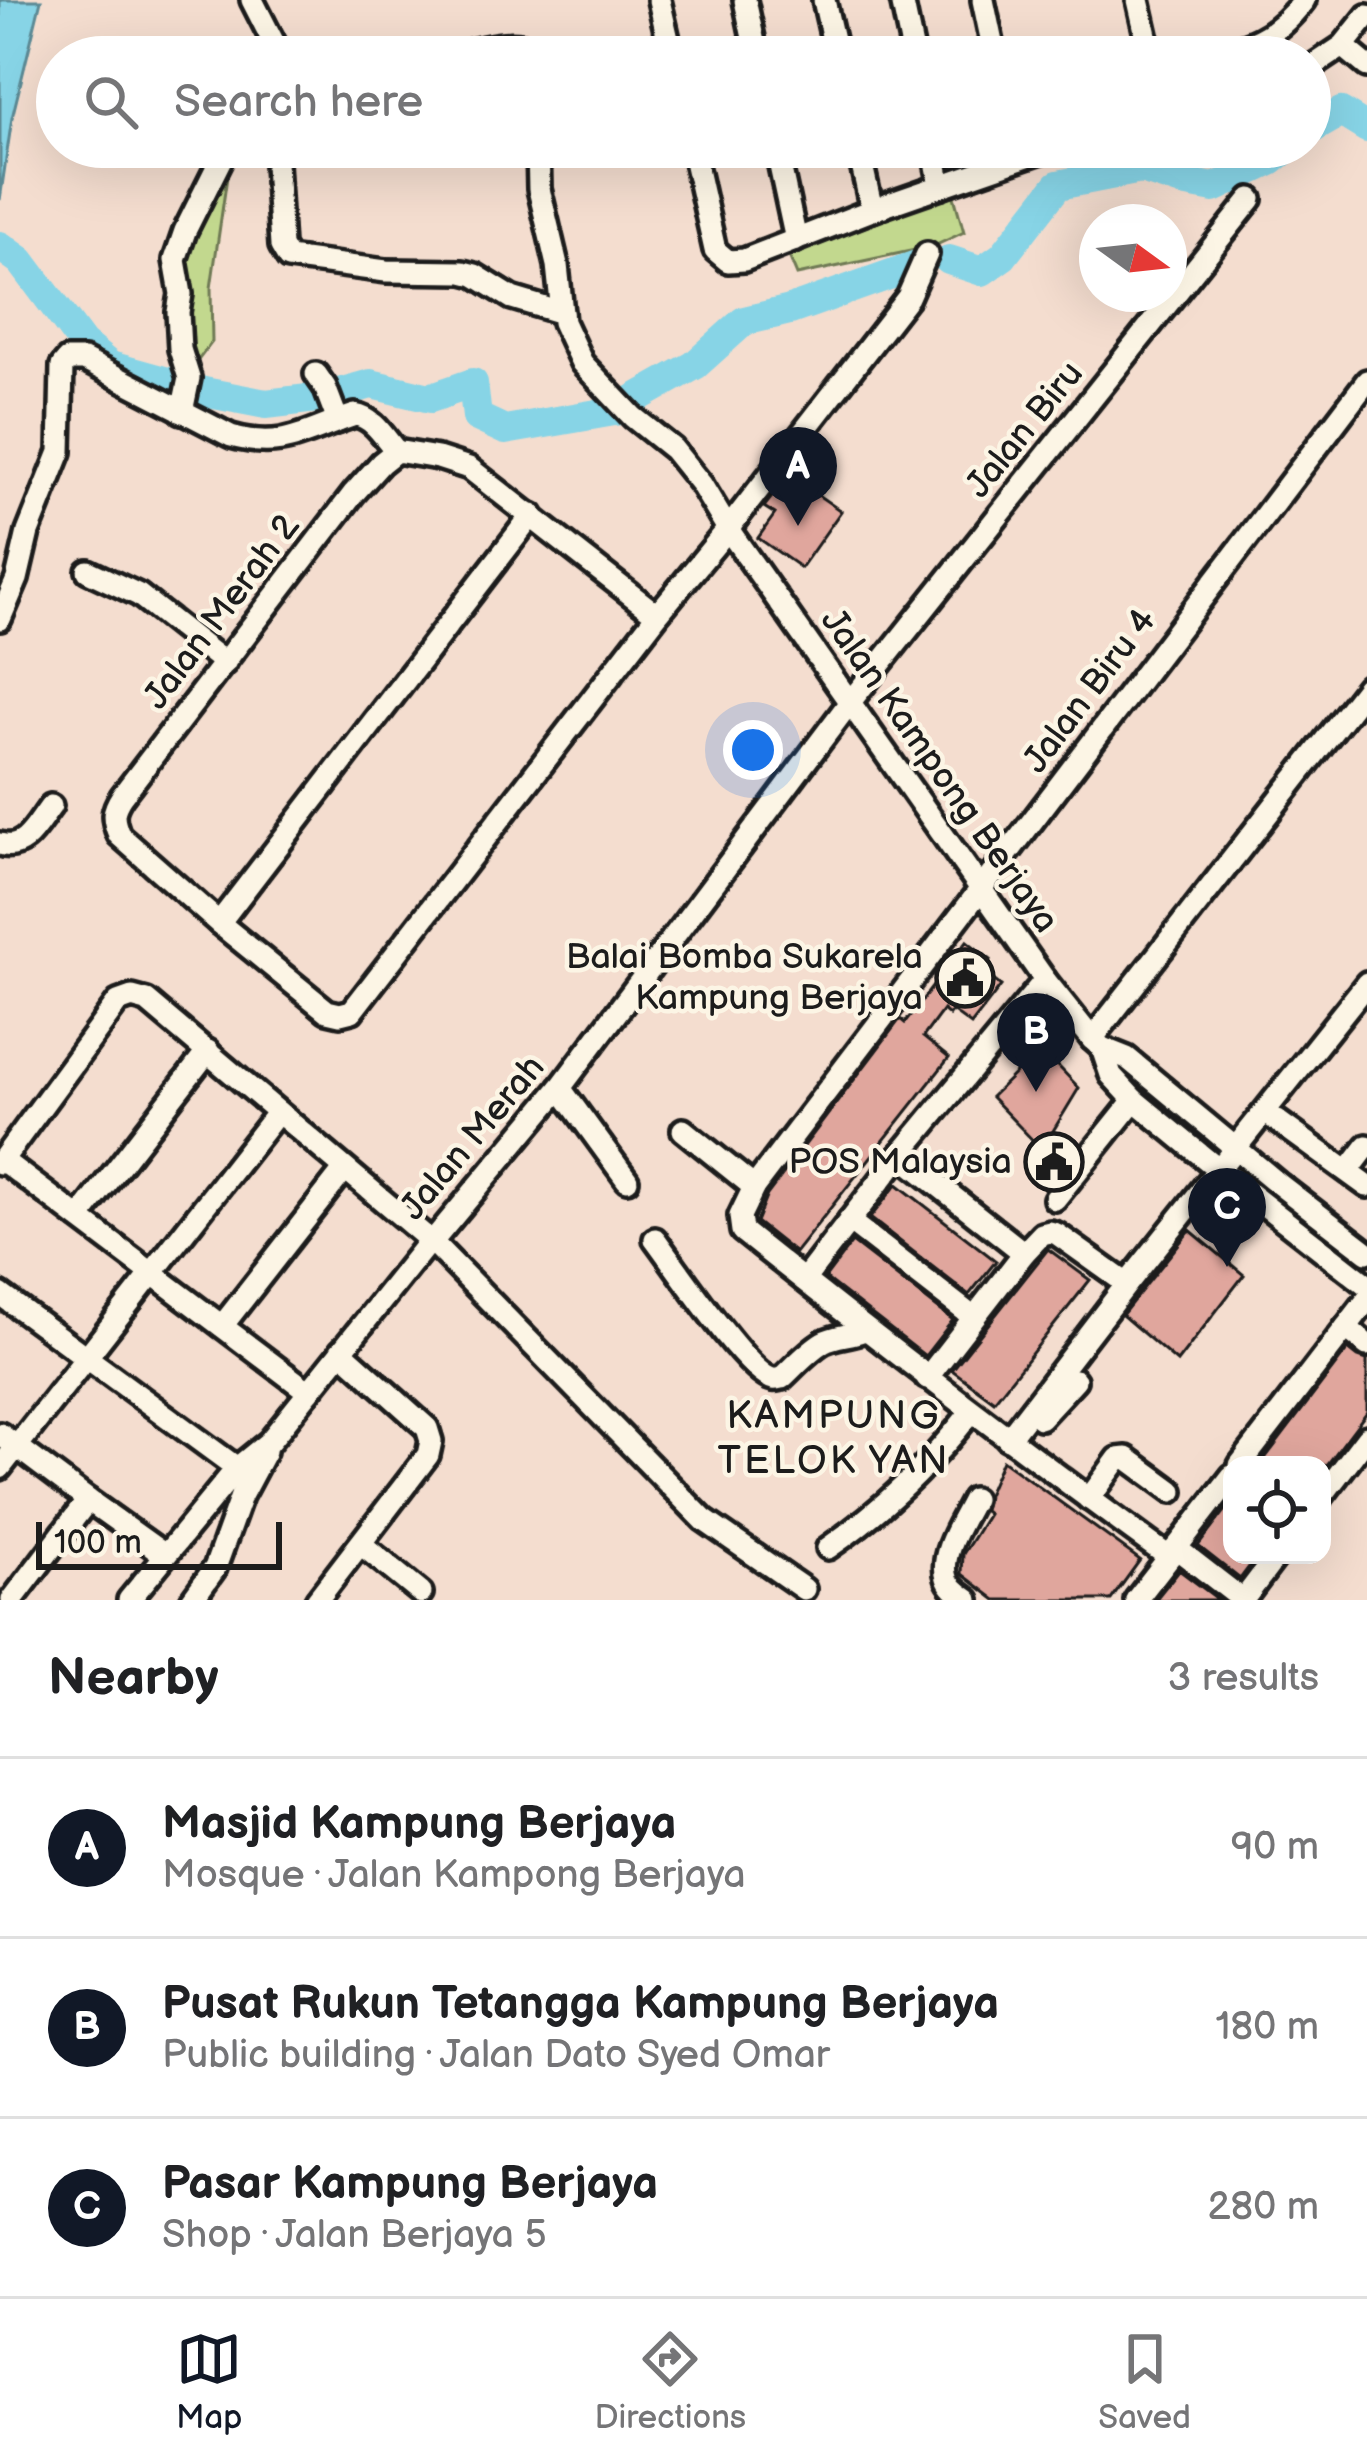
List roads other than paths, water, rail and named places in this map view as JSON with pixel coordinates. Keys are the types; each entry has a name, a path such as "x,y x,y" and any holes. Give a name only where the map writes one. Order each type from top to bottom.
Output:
{"street":[{"path":"253,0 271,36"},
{"path":"659,0 667,36"},
{"path":"745,0 753,36"},
{"path":"824,0 832,36"},
{"path":"902,0 910,36"},
{"path":"983,0 991,36"},
{"path":"1138,0 1146,36"},
{"path":"1269,36 1304,0"},
{"path":"1331,54 1367,16"},
{"path":"1343,46 1367,66"},
{"path":"185,397 178,312 182,294 175,260 216,168"},
{"path":"276,168 281,246 288,257 386,271 463,272 512,298 562,313"},
{"name":"Jalan Kampong Berjaya","path":"538,168 565,329 582,363 633,417 673,448 701,484 1046,980 1097,1044 1111,1075 1134,1100 1218,1169 1367,1285"},
{"path":"697,168 715,250 728,261 744,260 981,168"},
{"path":"781,168 796,240"},
{"path":"863,168 872,210"},
{"path":"937,168 941,186"},
{"name":"Jalan Biru","path":"850,702 1251,199"},
{"path":"0,619 60,452 62,366 67,360 84,360 185,397 231,436 265,444 283,442 328,398 365,417 396,452 469,468 657,615 908,297 927,254"},
{"name":"Jalan Biru 4","path":"804,1280 742,1231 740,1216 754,1187 1367,381"},
{"name":"Jalan Merah 2","path":"396,452 354,493 113,810 119,835 327,1011 352,1011 657,615"},
{"path":"219,923 532,515"},
{"path":"88,571 140,595 225,663"},
{"path":"1097,1044 1367,687"},
{"name":"Jalan Merah","path":"129,1600 237,1468 269,1442 560,1088 850,702"},
{"path":"0,844 17,846 51,806"},
{"path":"1046,980 900,1154 804,1280 1089,1499 1243,1600 1270,1564"},
{"path":"1014,1443 1127,1284 1367,983"},
{"path":"309,1392 1,1161 118,1002 132,997 147,1001 432,1242 704,1520 804,1589"},
{"name":"Jalan Kampong Berjaya","path":"1097,1044 1126,1058 1367,1252"},
{"path":"79,1217 208,1051"},
{"path":"560,1088 627,1180"},
{"path":"1055,1198 1134,1100"},
{"path":"0,1468 8,1440 86,1358 278,1112"},
{"path":"1265,1112 1367,1186"},
{"path":"682,1130 754,1187"},
{"path":"1348,1171 1367,1146"},
{"path":"900,1154 1024,1253"},
{"path":"222,1326 344,1170"},
{"path":"849,1221 973,1317"},
{"path":"927,1378 1042,1234 1058,1234 1127,1284"},
{"path":"655,1239 742,1354 770,1378 782,1378 823,1342 865,1330"},
{"path":"0,1294 237,1468"},
{"path":"1247,1456 1367,1300"},
{"path":"1346,1327 1367,1345"},
{"path":"317,1600 428,1455 431,1441 427,1428 341,1351"},
{"path":"1014,1443 1075,1380"},
{"path":"828,1547 894,1497 940,1452 971,1412"},
{"path":"1331,1484 1367,1437"},
{"path":"8,1440 165,1555"},
{"path":"191,1600 215,1568 241,1496 269,1442"},
{"path":"1089,1499 1118,1459 1127,1458 1172,1491"},
{"path":"1136,1600 1223,1487"},
{"path":"968,1600 946,1579 945,1566 974,1499"},
{"path":"12,1600 88,1500"},
{"path":"361,1544 421,1593"}],"water":[{"path":"0,0 41,0 12,118 0,200"}],"waterway":[{"path":"1331,118 1341,112 1367,128"},
{"path":"949,260 982,271 1003,256 1058,185 1141,169 1214,188 1256,168"},
{"path":"0,246 21,261 83,344 110,366 204,392 266,404 325,397 371,384 430,398 473,383 477,417 505,430 620,410"},
{"path":"631,401 695,365 744,321 790,310 917,265"}],"place":[{"name":"Masjid Kampung Berjaya","path":"798,526"},
{"name":"Balai Bomba Sukarela Kampung Berjaya","path":"965,978"},
{"name":"Pusat Rukun Tetangga Kampung Berjaya","path":"1036,1092"},
{"name":"POS Malaysia","path":"1054,1162"},
{"name":"Pasar Kampung Berjaya","path":"1227,1267"}],"district":[{"name":"KAMPUNG TELOK YAN","path":"834,1438"}]}
